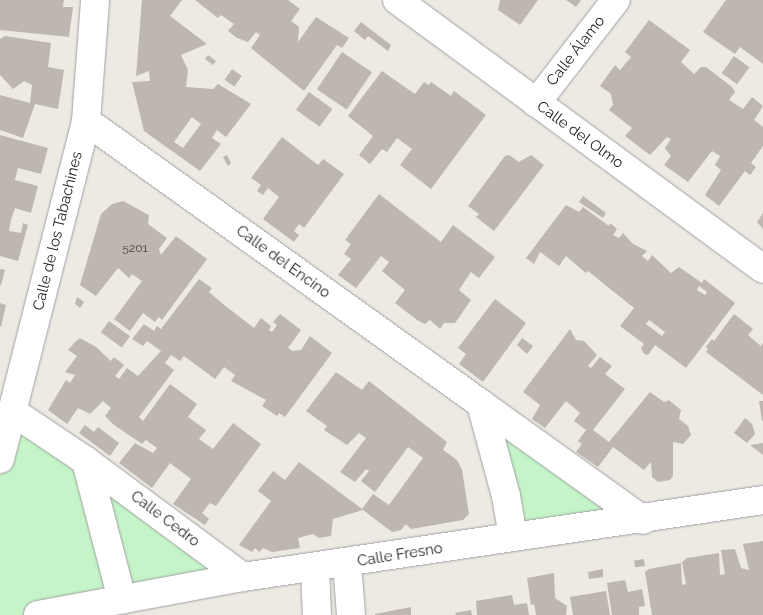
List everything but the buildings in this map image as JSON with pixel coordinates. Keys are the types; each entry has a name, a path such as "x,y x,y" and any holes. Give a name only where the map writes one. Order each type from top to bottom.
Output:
{"street":[{"name":"Calle de los Tabachines","path":"0,459 86,121 94,0"},
{"name":"Calle del Olmo","path":"397,0 763,269"},
{"name":"Calle Álamo","path":"536,103 616,0"},
{"name":"Calle del Encino","path":"86,121 642,520"},
{"path":"481,404 506,496 512,536"},
{"name":"Calle Cedro","path":"13,412 86,461 243,577"},
{"path":"86,461 122,599"},
{"name":"Calle Fresno","path":"38,615 243,577 347,563 512,536 642,520 763,500"},
{"path":"347,563 351,615"},
{"path":"314,568 317,615"}],"green space":[{"path":"481,404 643,520 513,536"},
{"path":"13,412 243,577 40,615 0,615 0,459"}]}
